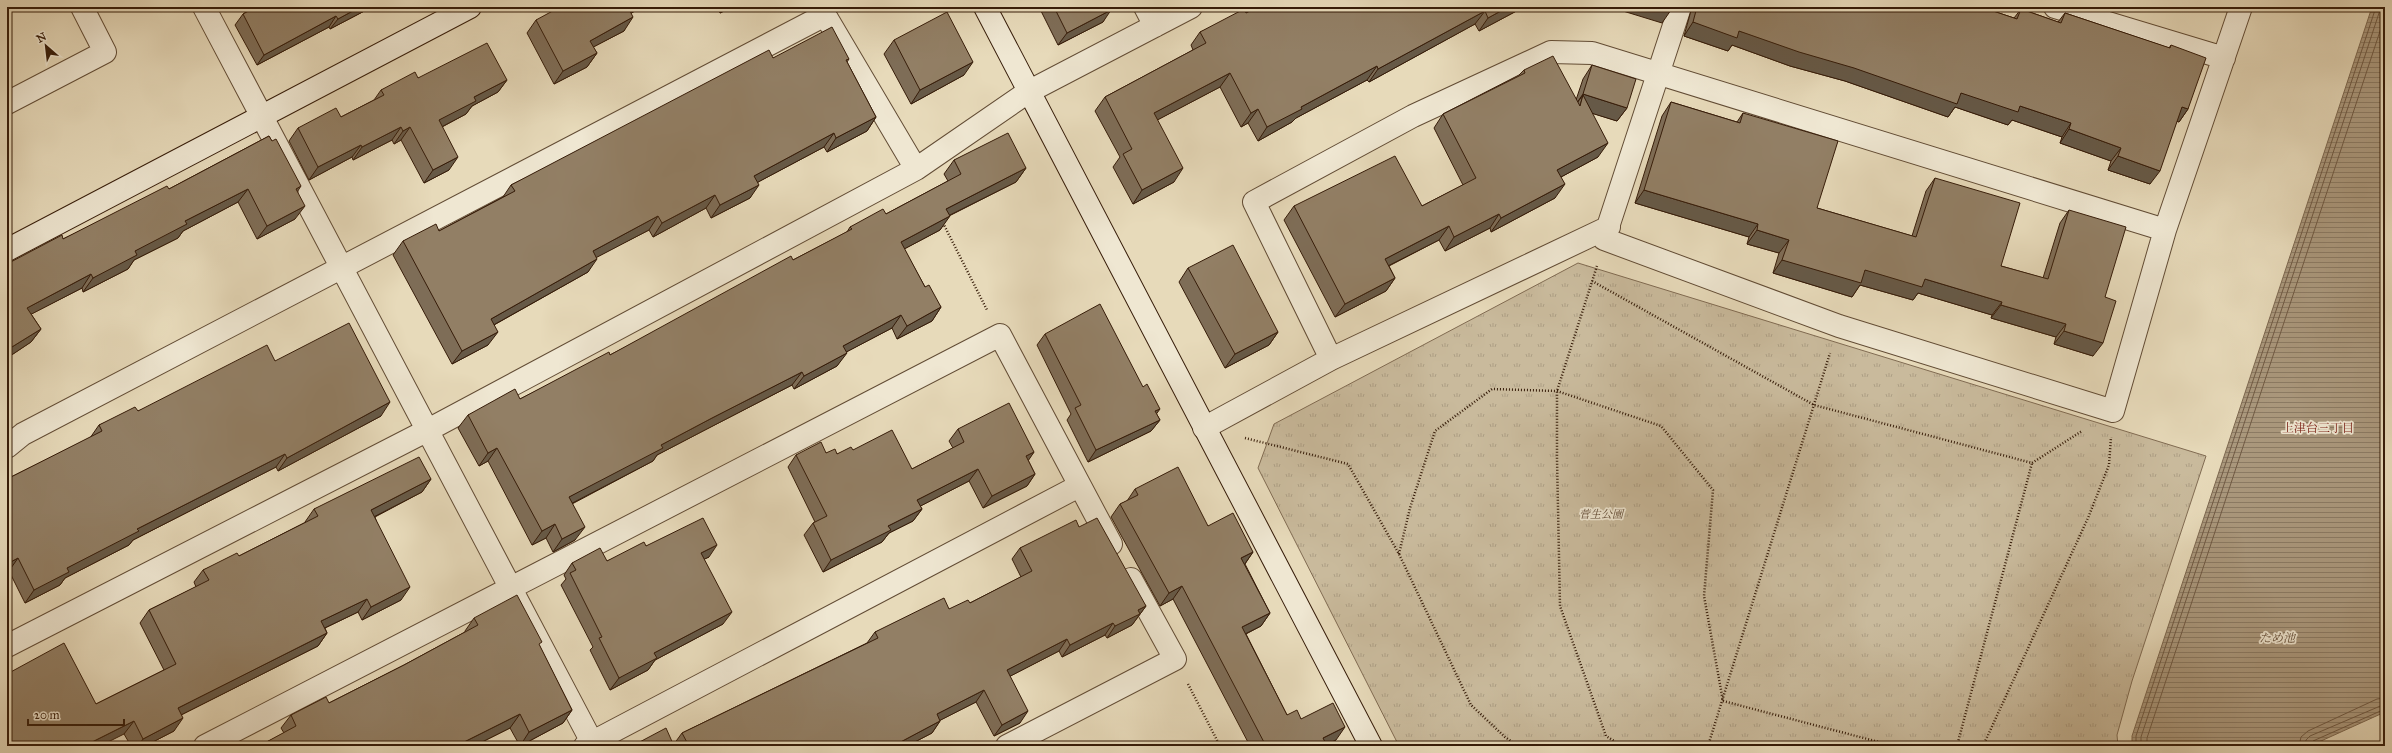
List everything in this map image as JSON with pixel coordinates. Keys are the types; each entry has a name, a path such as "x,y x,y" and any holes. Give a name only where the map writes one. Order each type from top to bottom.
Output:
{"street":[{"path":"7,103 105,52 82,7"},
{"path":"204,7 261,118 511,588 590,745 1079,486"},
{"path":"9,245 261,118 470,7"},
{"path":"985,7 1028,92 1371,746"},
{"path":"7,646 428,430 916,169 1028,92 1150,16 1191,7"},
{"path":"1607,233 1680,7"},
{"path":"2055,7 2224,58"},
{"path":"1204,428 1331,359 1607,233 1839,326 2113,411 2165,230 2241,7"},
{"path":"7,447 23,434 825,15 916,169"},
{"path":"1331,359 1254,202 1413,116 1551,52 1592,54 2165,230"},
{"path":"206,746 1000,335 1079,486 1175,659 1007,746"}],"path":[{"path":"940,218 1000,335"},
{"path":"1607,233 1557,391 1560,606 1606,736 1622,746"},
{"path":"1592,281 1814,405 2032,463"},
{"path":"1708,746 1839,326"},
{"path":"1399,554 1410,508 1435,431 1492,390 1557,391 1661,426 1713,490 1704,596 1723,701"},
{"path":"1957,746 2032,463 2113,411"},
{"path":"1983,746 2088,518 2109,465 2113,411"},
{"path":"1204,428 1348,464 1399,554 1471,705 1505,737 1518,746"},
{"path":"1175,659 1220,746"},
{"path":"1723,701 1894,746"}],"green space":[{"name":"菅生公園","path":"1578,263 2206,456 2132,681 2117,735 2118,746 1399,746 1258,468 1274,424"}],"water":[{"name":"ため池","path":"2372,7 2385,7 2385,712 2310,746 2132,746 2132,736"}],"building":[{"path":"256,7 360,7 338,19 336,16 264,55 243,14"},
{"path":"560,7 628,7 633,17 590,41 597,53 563,71 536,20"},
{"path":"1054,7 1110,7 1111,10 1067,33"},
{"path":"1258,7 1508,7 1488,18 1485,11 1378,69 1377,66 1301,107 1302,109 1267,127 1258,109 1251,113 1230,73 1154,113 1183,168 1142,190 1123,154 1132,149 1105,97 1206,43 1200,32 1244,9 1246,13"},
{"path":"1663,7 1672,7 1671,10"},
{"path":"1697,7 1981,7 2017,19 2021,9 2061,23 2065,13 2170,48 2171,45 2206,58 2188,109 2182,107 2160,171 2118,156 2121,148 2069,129 2071,123 2020,106 2018,112 1961,93 1957,104 1854,68 1799,52 1739,31 1737,38 1693,22"},
{"path":"947,12 973,62 920,90 894,40"},
{"path":"832,27 849,59 846,60 876,117 836,138 834,133 754,176 759,185 720,205 715,195 662,223 658,216 593,251 597,259 491,319 498,332 462,351 403,241 436,224 439,231 515,191 511,185 769,50 773,58"},
{"path":"487,43 507,80 474,97 476,101 439,120 458,157 433,170 410,127 403,131 401,127 318,167 298,128 336,108 341,117 384,95 381,90 415,72 418,78"},
{"path":"1553,56 1580,106 1583,95 1608,143 1557,170 1565,184 1501,218 1499,214 1454,237 1449,226 1385,259 1395,278 1345,304 1294,206 1395,156 1422,206 1476,178 1443,114 1525,73 1524,70"},
{"path":"1592,65 1636,79 1627,108 1583,94"},
{"path":"1671,102 1740,123 1743,113 1838,141 1817,208 1916,237 1935,178 2020,203 2001,266 2048,279 2069,210 2126,227 2105,297 2116,301 2103,343 2064,331 2066,324 2001,305 2002,302 1925,279 1922,287 1865,270 1861,283 1782,260 1789,240 1757,230 1758,224 1644,190"},
{"path":"1008,133 1026,168 946,209 950,216 901,242 925,287 929,285 941,307 907,326 901,315 843,346 847,353 804,376 802,372 712,418 661,445 663,448 569,497 585,527 562,539 555,524 542,531 497,448 488,453 468,415 515,389 520,399 609,352 610,355 791,256 793,260 852,229 850,227 883,209 886,214 961,174 954,160"},
{"path":"269,136 272,141 276,139 301,186 296,189 305,206 267,226 248,189 185,221 187,224 135,251 137,255 93,278 91,274 27,308 41,329 7,350 7,264 62,235 63,239 167,186 169,189"},
{"path":"1233,245 1278,332 1235,354 1188,268"},
{"path":"1100,304 1143,387 1147,384 1160,409 1155,411 1160,420 1096,450 1075,408 1081,405 1045,334"},
{"path":"349,323 390,402 287,458 285,454 137,529 139,531 67,568 69,572 34,590 18,558 7,564 7,479 102,431 99,425 135,407 138,411 267,345 275,361"},
{"path":"1009,403 1034,452 1026,456 1035,474 992,496 978,469 917,500 922,509 888,526 891,530 831,560 813,523 827,516 796,455 821,442 826,453 835,449 837,454 851,447 853,450 892,430 912,469 964,442 958,429"},
{"path":"419,457 431,479 371,510 410,587 371,607 367,599 321,621 327,633 178,708 183,718 143,739 134,721 84,746 7,746 7,674 64,643 96,704 176,664 149,610 209,580 203,570 237,553 239,556 318,516 314,509"},
{"path":"1178,467 1208,526 1233,513 1253,552 1241,558 1270,613 1242,627 1287,715 1297,710 1301,719 1333,703 1345,727 1323,738 1327,746 1266,746 1182,586 1169,593 1120,504 1138,495 1135,489"},
{"path":"703,518 717,545 701,553 732,612 654,653 657,658 619,678 599,638 602,637 570,573 576,570 572,563 600,548 607,561 644,542 646,546"},
{"path":"1097,518 1146,606 1138,610 1140,614 1115,626 1113,623 1070,645 1067,639 1007,670 1028,711 1002,725 984,690 937,714 940,721 893,746 870,746 868,741 858,746 689,746 682,733 878,638 875,632 944,598 949,609 968,600 970,603 1032,571 1020,548 1076,520 1079,527"},
{"path":"517,595 542,642 539,644 572,710 529,732 520,714 460,744 460,746 259,746 296,726 291,715 326,697 329,703 404,665 478,625 474,618"},
{"path":"666,728 674,746 634,745"}],"district":[{"name":"上津台三丁目","path":"2318,428"}]}
